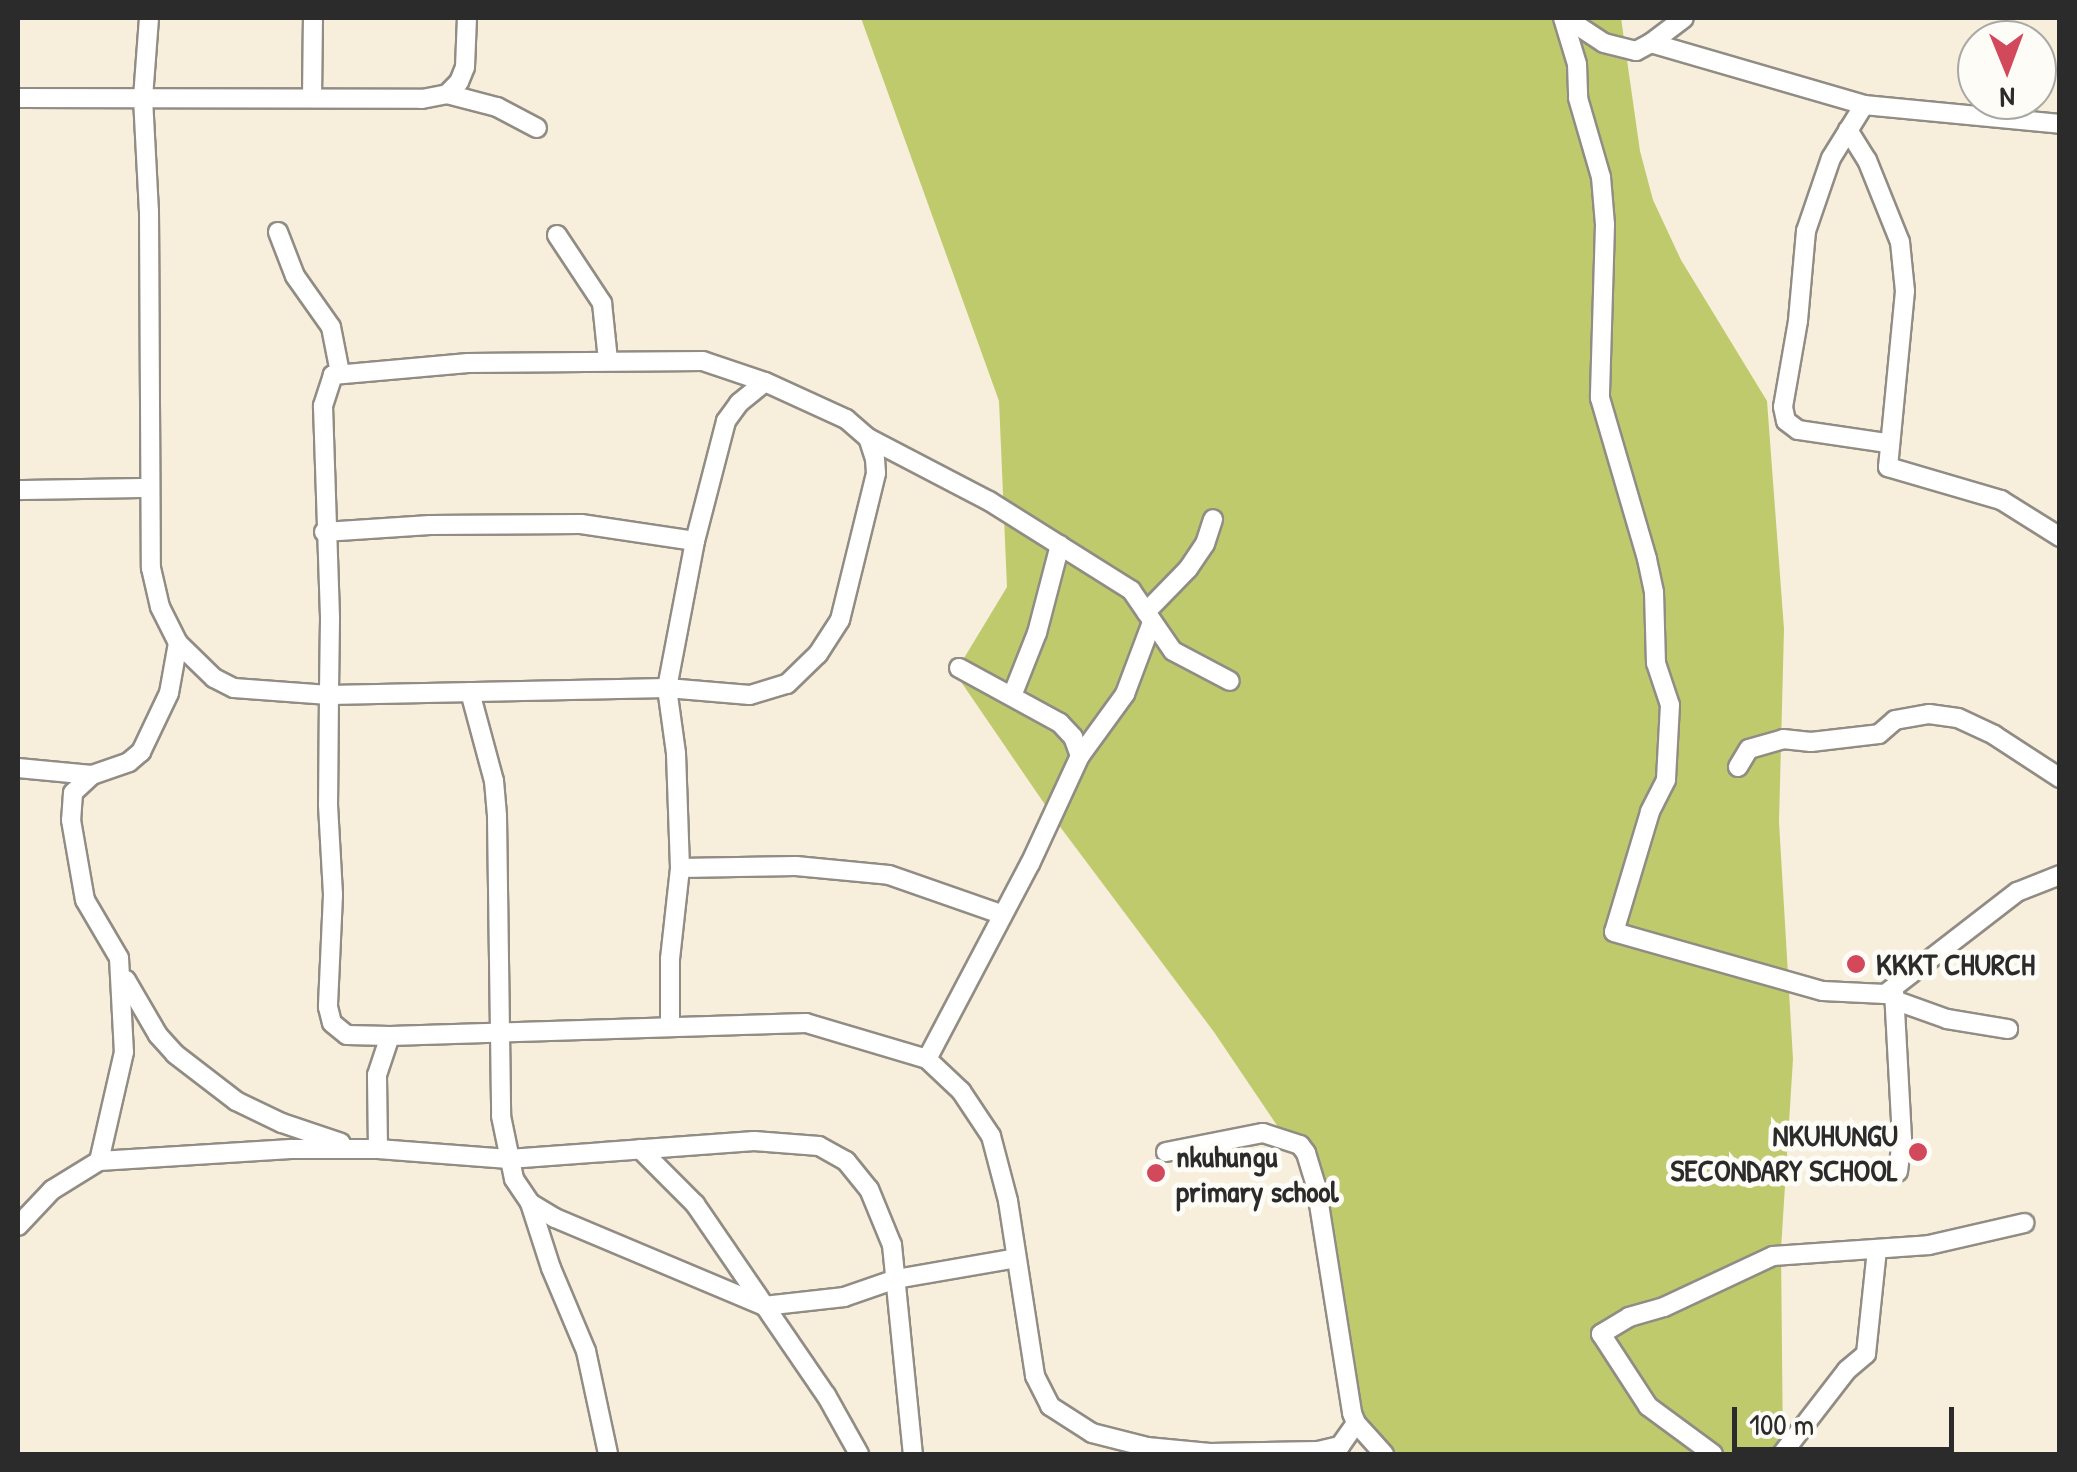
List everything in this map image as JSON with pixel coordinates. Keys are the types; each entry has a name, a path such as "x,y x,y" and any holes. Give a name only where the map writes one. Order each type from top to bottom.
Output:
{"street":[{"path":"149,18 142,98 149,211 151,568 160,608 178,643 202,670 234,688 329,695 666,688 750,695 786,684 818,654 840,620 876,473 868,438"},
{"path":"312,98 313,18"},
{"path":"446,94 463,75 466,18"},
{"path":"1564,18 1604,43 1636,50 1652,43 1684,18"},
{"path":"1564,18 1577,64 1578,98 1601,177 1604,224 1600,398 1648,559 1654,592 1656,662 1670,706 1666,780 1650,812 1614,932 1823,991 1894,996 1947,1019 2008,1028"},
{"path":"1652,43 1864,105 2060,124"},
{"path":"18,98 422,100 446,94 497,107 537,128"},
{"path":"1864,105 1820,186 1806,230 1798,321 1782,407 1786,421 1798,430 1887,443"},
{"path":"1848,130 1868,160 1900,242 1904,291 1887,443 1888,466 2001,500 2060,537"},
{"path":"278,232 295,276 331,327 340,372"},
{"path":"557,235 602,302 608,360"},
{"path":"1230,681 1182,658 1131,590 1060,546 911,457 868,438 846,419 765,382 703,361 608,360 340,372 328,382 322,406 332,896 328,1007 332,1023 346,1034 390,1036 806,1023 927,1060 962,1091 991,1136 1008,1201 1039,1391 1067,1420 1092,1433 1178,1450 1282,1454 1340,1446 1356,1423"},
{"path":"670,1026 670,959 680,868 676,753 666,688 695,542 726,422 739,403 765,382"},
{"path":"18,490 148,488"},
{"path":"927,1060 1030,864 1080,756 1125,694 1149,617 1205,544 1213,520"},
{"path":"324,532 430,524 581,524 695,542"},
{"path":"1012,696 1037,632 1060,546"},
{"path":"18,768 92,775 130,762 140,752 169,693 178,643"},
{"path":"960,668 1060,723 1073,737 1080,756"},
{"path":"169,693 202,670"},
{"path":"470,692 494,781 502,1116 509,1159 514,1179 530,1202 551,1268 586,1350 608,1454"},
{"path":"1738,767 1748,749 1783,739 1811,742 1879,734 1895,720 1929,714 1958,718 1994,735 2060,778"},
{"path":"92,775 73,793 71,804 76,865 85,900 114,946 123,976 158,1035 236,1101 282,1123 369,1150"},
{"path":"680,868 796,866 889,875 1001,914"},
{"path":"1894,996 2017,892 2060,875"},
{"path":"99,1161 124,1052 123,976"},
{"path":"1894,996 1902,1139 1898,1172"},
{"path":"369,1150 377,1075 390,1036"},
{"path":"1166,1152 1264,1134 1300,1145 1312,1166 1356,1423 1384,1454"},
{"path":"18,1226 52,1190 99,1161 291,1149 509,1159 754,1140 819,1146 846,1161 869,1188 892,1245 913,1454"},
{"path":"640,1149 695,1204 826,1395 859,1454"},
{"path":"530,1202 555,1218 764,1306 844,1297 896,1279 1016,1258"},
{"path":"1713,1454 1648,1406 1601,1334 1630,1317 1664,1307 1773,1256 1929,1245 2024,1223"},
{"path":"1782,1454 1847,1370 1866,1354 1878,1250"}],"green space":[{"path":"861,18 1621,18 1640,151 1653,200 1681,260 1767,401 1784,629 1779,822 1793,1059 1781,1249 1783,1454 1373,1454 1338,1350 1318,1186 1214,1032 1061,828 955,673 1007,587 999,401"}],"place":[{"name":"KKKT CHURCH","path":"1856,964"},
{"name":"NKUHUNGU SECONDARY SCHOOL","path":"1918,1152"},
{"name":"nkuhungu primary school","path":"1156,1173"}]}
